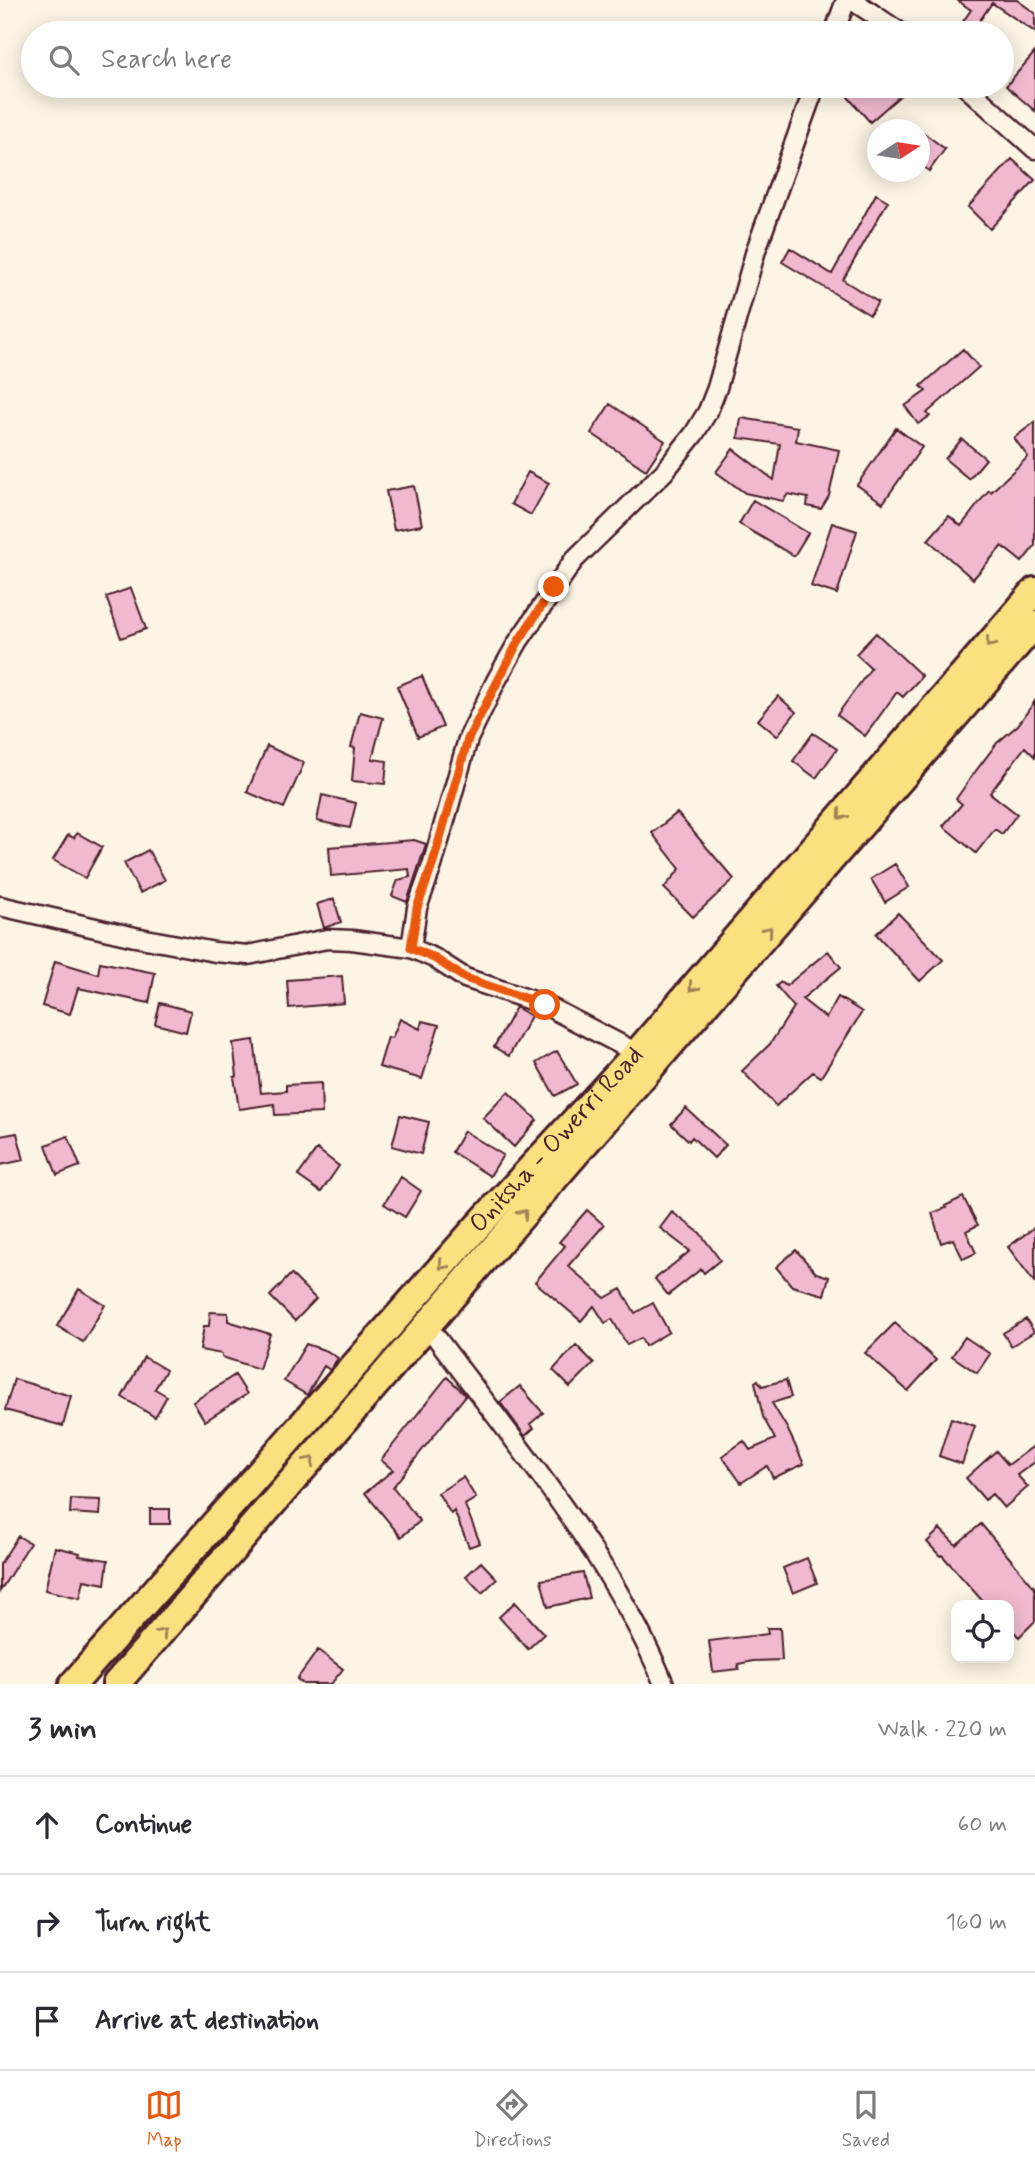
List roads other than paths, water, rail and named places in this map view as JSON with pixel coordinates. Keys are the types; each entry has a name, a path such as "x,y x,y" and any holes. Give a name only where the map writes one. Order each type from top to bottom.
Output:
{"highway":[{"name":"Onitsha - Owerri Road","path":"73,1684 476,1228 637,1053 1035,591"},
{"name":"Onitsha - Owerri Road","path":"116,1684 1035,624"}],"street":[{"path":"838,21 846,0"},
{"path":"852,0 883,21"},
{"path":"411,948 417,908 432,866 468,739 496,681 518,642 573,560 664,472 694,434 708,411 756,250 811,98"},
{"path":"978,98 1035,149"},
{"path":"0,906 215,952 248,955 327,939 411,948 434,958 465,978 545,1005 637,1053"},
{"path":"427,1325 575,1521 648,1645 664,1684"}]}
